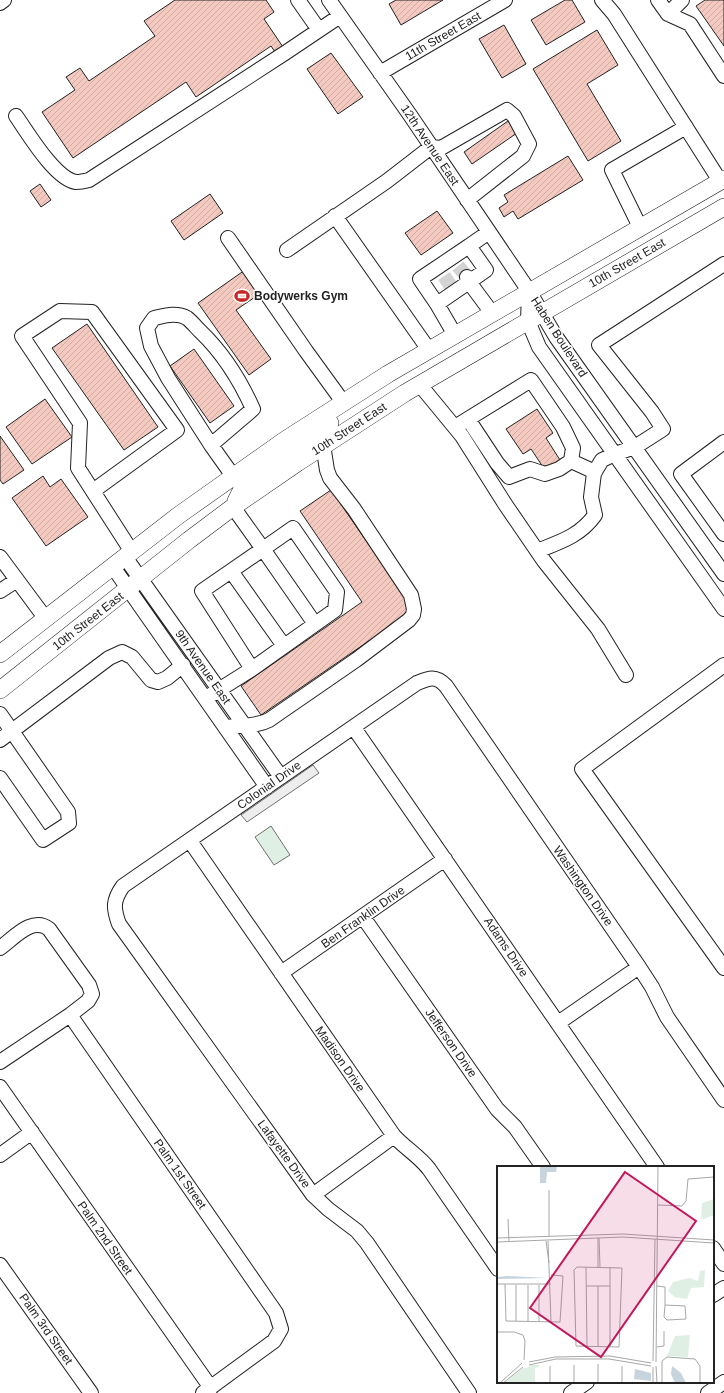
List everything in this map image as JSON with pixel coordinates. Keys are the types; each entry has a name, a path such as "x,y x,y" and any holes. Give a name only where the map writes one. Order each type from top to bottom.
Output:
{"main road":[{"name":"10th Street East","path":"0,654 233,476 343,402 529,291 722,180"},
{"name":"10th Street East","path":"0,690 234,507 321,446 543,312 724,207"},
{"path":"234,507 242,489 247,483 334,420 342,408 343,402"}],"street":[{"path":"0,2 4,0"},
{"path":"298,0 319,30"},
{"name":"12th Avenue East","path":"330,0 529,291"},
{"name":"11th Street East","path":"380,72 506,0"},
{"path":"602,0 614,14 686,127 722,180"},
{"path":"658,0 668,14 690,24 724,76"},
{"path":"668,14 682,0"},
{"path":"16,116 51,164 65,178 77,182 89,180 340,16"},
{"path":"287,250 387,181 431,147 441,148 507,110 514,116 529,144 523,156 467,200"},
{"path":"640,227 612,170 686,127"},
{"path":"335,216 429,350"},
{"path":"455,335 420,279 441,271 455,261 469,246 489,232"},
{"path":"228,238 343,402"},
{"path":"437,304 468,280 486,270 469,246"},
{"path":"537,551 565,541 587,526 595,515 591,497 595,472 602,460 635,447 663,429 652,412 599,345 724,264"},
{"path":"468,280 492,313"},
{"name":"Haben Boulevard","path":"529,291 543,312 556,336 724,574"},
{"name":"Haben Boulevard","path":"529,291 528,321 539,347 724,610"},
{"name":"9th Avenue East","path":"93,491 177,430 92,312 60,311 22,336 80,423 78,468 93,491 135,584 183,665 267,787"},
{"path":"212,445 253,409 228,364 212,343 186,318 172,314 154,318 147,328 151,346 168,378 212,445 233,476"},
{"path":"455,427 531,380 563,427 573,448 571,461 558,469 545,474 530,469 509,477 497,463 468,419"},
{"path":"420,385 462,436 537,551 598,629 626,674"},
{"path":"662,486 681,474 724,442"},
{"path":"226,727 262,724 269,720 386,638 409,620 413,615 414,602 411,594 354,509 330,478 324,452 321,446"},
{"path":"571,461 595,472"},
{"path":"681,474 724,534"},
{"path":"234,507 315,624"},
{"path":"206,698 218,689 252,669 335,610 337,592 293,528 202,591 252,669"},
{"path":"0,557 46,619"},
{"path":"231,571 284,646"},
{"path":"0,591 17,580"},
{"name":"9th Avenue East","path":"135,584 218,689 281,777"},
{"path":"0,740 109,658 122,652 132,657 151,680 158,682 167,678 183,665"},
{"path":"722,670 582,769 724,968"},
{"name":"Colonial Drive","path":"115,904 117,895 123,886 354,728 417,683 426,679 435,678"},
{"name":"Washington Drive","path":"435,678 446,686 639,967 652,987 667,1017 724,1100"},
{"path":"0,714 68,812 69,822 43,840 0,778"},
{"name":"Adams Drive","path":"354,728 656,1166"},
{"name":"Madison Drive","path":"190,841 394,1136 426,1165 497,1268"},
{"name":"Ben Franklin Drive","path":"281,973 445,859"},
{"name":"Lafayette Drive","path":"115,904 119,924 313,1195 328,1209 357,1231 367,1243 469,1393"},
{"name":"Jefferson Drive","path":"363,917 497,1109 515,1127 541,1166"},
{"path":"0,948 27,928 36,924 43,925 49,929 89,985 92,994 88,1001 70,1015 0,1062"},
{"path":"558,1023 639,967"},
{"name":"Palm 1st Street","path":"70,1015 276,1313 281,1329 279,1336 268,1346 207,1390"},
{"name":"Palm 2nd Street","path":"0,1087 207,1390"},
{"path":"0,1155 32,1132"},
{"path":"313,1195 394,1136"},
{"path":"714,1249 724,1264"},
{"name":"Palm 3rd Street","path":"0,1265 91,1393"},
{"path":"714,1294 724,1288"},
{"path":"708,1393 724,1382"}],"green space":[{"path":"271,826 290,855 274,865 255,837"}],"shaded area":[{"path":"313,765 319,773 247,822 241,815"}],"building":[{"path":"175,0 266,0 274,12 264,19 283,47 275,52 271,46 196,97 186,82 73,158 42,112 75,90 66,77 80,68 89,81 155,36 144,21"},
{"path":"396,0 443,0 401,25 389,4"},
{"path":"565,0 572,0 585,22 546,45 531,20"},
{"path":"705,0 724,0 724,46 696,6"},
{"path":"504,25 526,64 502,78 479,39"},
{"path":"597,30 618,65 587,84 621,141 588,161 533,69"},
{"path":"331,53 363,97 338,114 307,69"},
{"path":"508,121 517,133 472,164 464,152"},
{"path":"568,156 583,180 518,219 513,211 504,217 499,208 508,202 504,195"},
{"path":"40,184 51,200 41,207 30,191"},
{"path":"210,194 223,213 184,240 171,221"},
{"path":"437,211 453,233 421,255 405,233"},
{"path":"245,270 261,293 236,310 271,359 249,375 198,303"},
{"path":"87,324 158,427 124,450 52,348"},
{"path":"194,349 234,406 210,423 170,366"},
{"path":"45,399 72,437 32,464 6,427"},
{"path":"537,409 553,433 546,438 560,460 545,470 531,449 523,454 506,429"},
{"path":"0,436 24,470 3,484 0,480"},
{"path":"43,476 50,487 61,479 88,517 46,546 12,498"},
{"path":"331,490 414,610 261,715 241,686 362,602 300,511"}],"tunnel":[{"path":"458,266 467,277"},
{"path":"444,276 452,288"}],"place":[{"name":"Bodywerks Gym","path":"242,296"}]}
